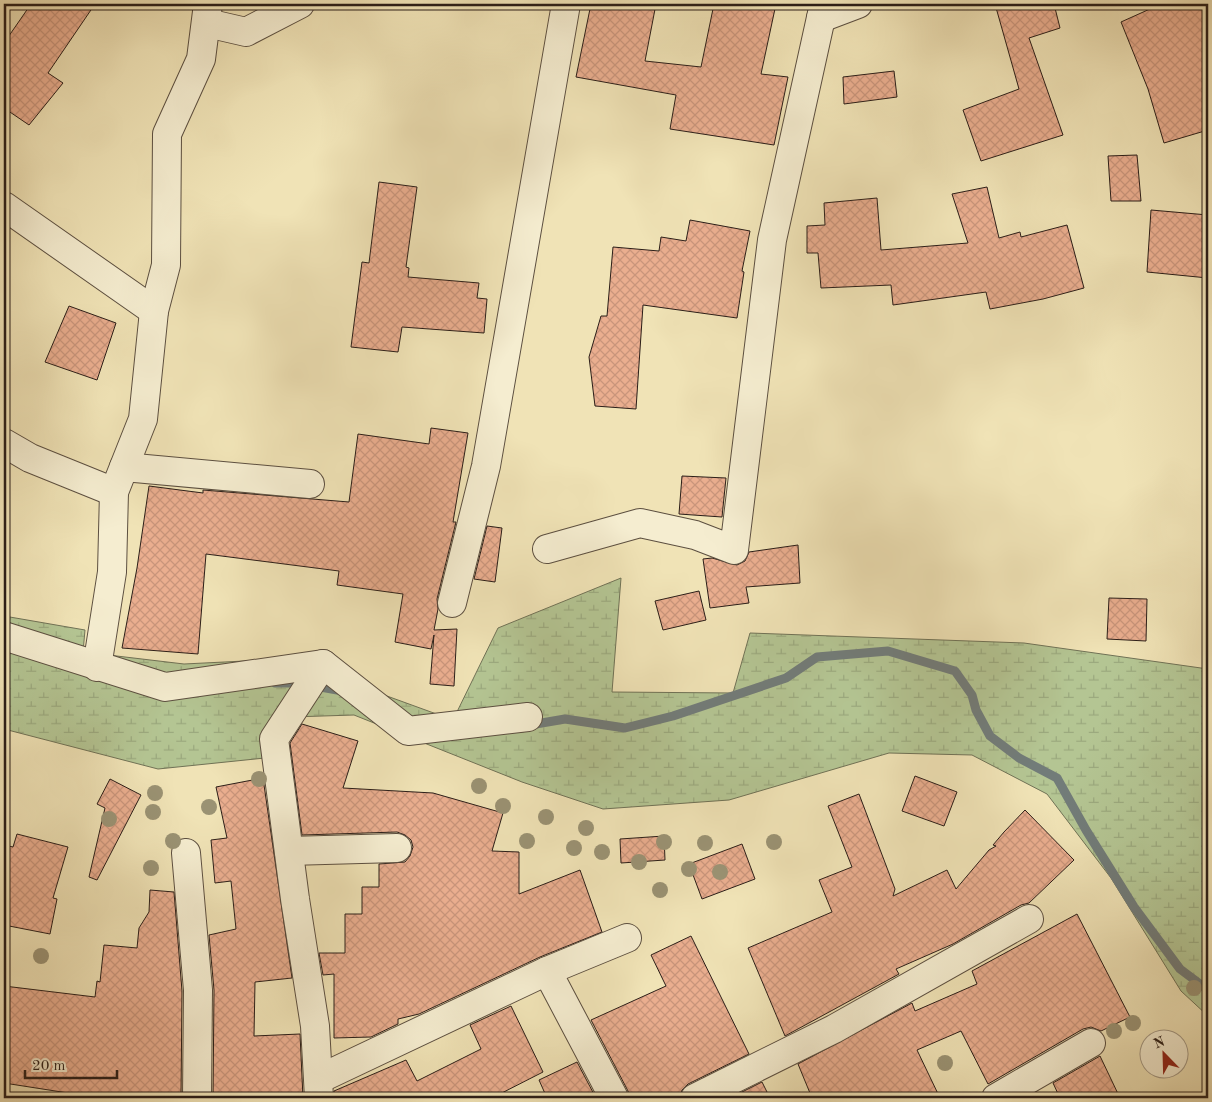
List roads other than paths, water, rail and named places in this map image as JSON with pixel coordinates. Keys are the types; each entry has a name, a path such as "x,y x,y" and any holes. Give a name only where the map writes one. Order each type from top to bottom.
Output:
{"street":[{"path":"97,667 112,572 114,492 143,419 154,311 166,266 167,134 201,59 207,13 246,32 300,4"},
{"path":"452,603 486,466 566,4"},
{"path":"547,549 640,523 695,535 734,550 772,240 823,11 858,4"},
{"path":"4,206 154,311"},
{"path":"4,443 30,458 114,492"},
{"path":"124,466 310,484"},
{"path":"4,636 165,687 323,664 408,731 528,717"},
{"path":"323,664 274,740 288,851 315,1026 319,1089 547,971 627,938"},
{"path":"288,851 397,848"},
{"path":"186,853 198,990 197,1098"},
{"path":"695,1098 834,1029 1029,919"},
{"path":"547,971 614,1098"},
{"path":"996,1098 1091,1043"}],"waterway":[{"path":"530,725 565,719 625,728 673,716 786,678 817,657 888,651 955,671 972,695 976,710 990,736 1019,758 1057,778 1086,830 1134,907 1180,969 1208,990"},
{"path":"275,683 298,683 343,691"}]}
